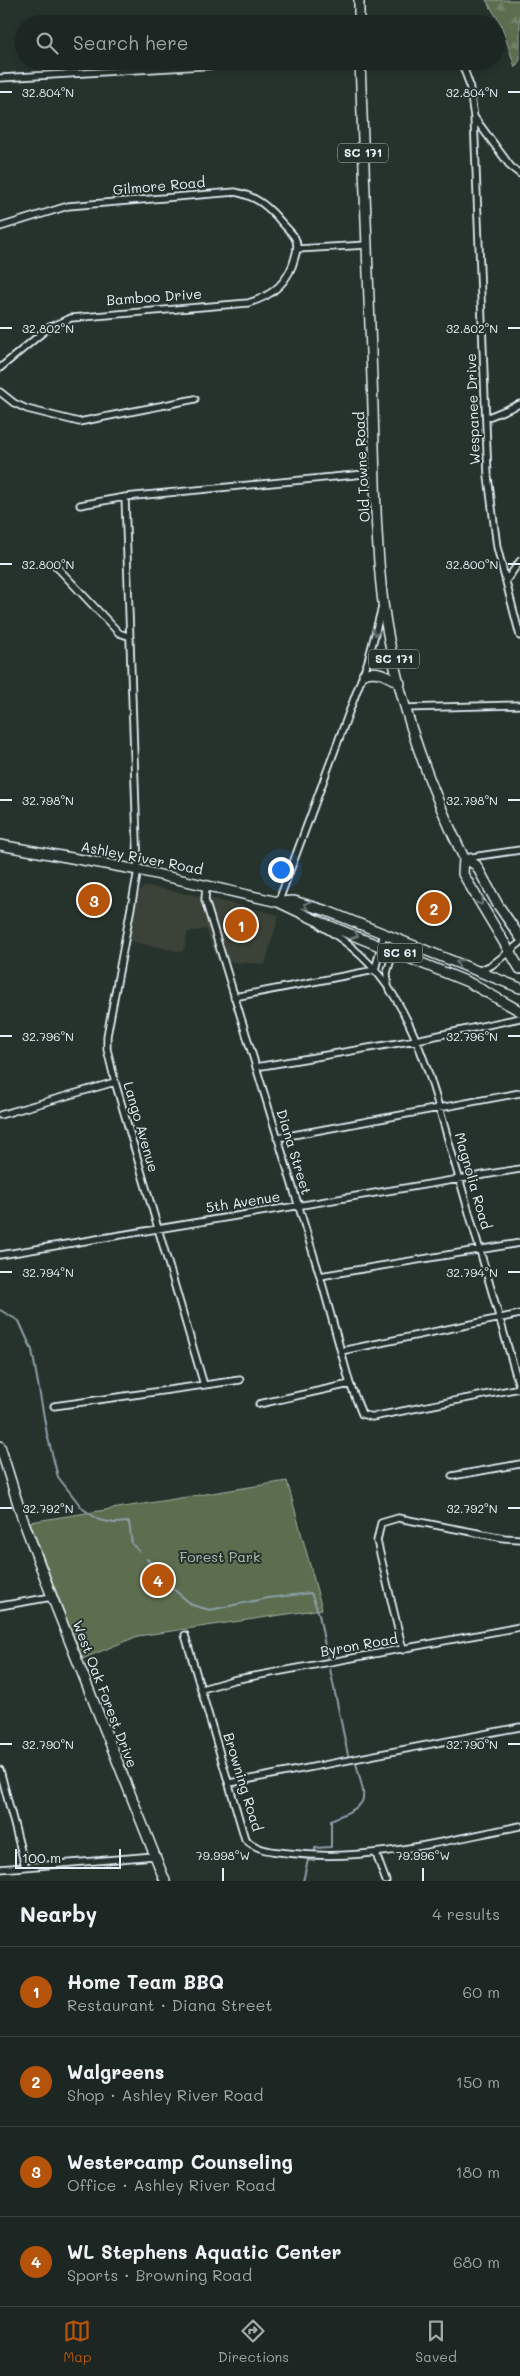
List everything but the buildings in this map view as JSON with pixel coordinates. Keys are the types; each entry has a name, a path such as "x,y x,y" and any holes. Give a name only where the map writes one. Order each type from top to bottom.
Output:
{"main road":[{"path":"359,0 359,15"},
{"name":"Old Towne Road","path":"360,70 375,473 383,603 405,708 436,799 464,858"},
{"path":"364,674 373,671 382,673 400,683"},
{"name":"Ashley River Road","path":"0,845 138,870 278,902 318,921 381,945 468,982 520,1011"},
{"name":"SC 171","path":"520,936 498,905 476,865 464,858 463,874 520,969"},
{"name":"Ashley River Road","path":"278,902 294,901 327,911 520,988"},
{"name":"West Oak Forest Drive","path":"0,1448 22,1517 52,1597 165,1881"}],"street":[{"path":"0,78 136,70"},
{"name":"Wespanee Drive","path":"464,70 469,83 474,117 488,476 497,547 520,636"},
{"path":"474,117 511,167 520,174"},
{"name":"Gilmore Road","path":"0,228 68,206 235,192 248,195 264,203 295,238 297,249"},
{"path":"297,249 366,245"},
{"name":"Bamboo Drive","path":"0,368 48,328 71,318 248,303 262,299 278,288 286,279 297,249"},
{"path":"0,392 27,410 79,422 195,399"},
{"path":"486,418 520,404"},
{"path":"80,505 125,497 375,473"},
{"name":"Lango Avenue","path":"125,497 128,636 138,870 107,1036 107,1049 204,1385"},
{"path":"506,581 520,560"},
{"path":"54,564 119,632 128,636"},
{"path":"278,902 364,674 383,603"},
{"path":"368,660 392,652"},
{"path":"405,708 520,705"},
{"path":"464,858 520,850"},
{"name":"Diana Street","path":"206,885 205,900 320,1276 350,1384 362,1414 372,1417 520,1388"},
{"name":"Magnolia Road","path":"278,902 331,932 356,951 388,986 416,1040 439,1108 520,1388"},
{"path":"234,997 375,970 384,933"},
{"path":"388,986 387,973 397,938"},
{"path":"477,971 492,965 520,943"},
{"path":"256,1067 416,1040 520,1018"},
{"path":"0,1115 115,1082"},
{"path":"277,1138 520,1093"},
{"name":"5th Avenue","path":"0,1255 520,1169"},
{"path":"320,1276 520,1244"},
{"path":"341,1351 520,1314"},
{"path":"54,1406 240,1380"},
{"path":"259,1404 350,1384"},
{"path":"452,1476 520,1464"},
{"path":"403,1650 377,1541 378,1529 382,1523 398,1518 504,1538 520,1539"},
{"path":"0,1606 52,1597"},
{"name":"Byron Road","path":"202,1689 233,1680 520,1627"},
{"name":"Browning Road","path":"185,1635 245,1839 260,1850 312,1856 376,1854 520,1826"},
{"path":"230,1783 520,1727"},
{"path":"0,1770 25,1866"},
{"path":"376,1854 386,1881"},
{"path":"0,1869 154,1856"}],"shaded area":[{"path":"144,887 208,898 279,915 265,964 218,961 206,929 188,932 183,952 128,941 138,893"}],"green space":[{"path":"486,0 520,0 520,60 515,67 505,36 505,15 495,15"},
{"name":"Forest Park","path":"287,1481 322,1609 138,1636 82,1659 30,1522"}],"waterway":[{"path":"0,1310 19,1321 32,1350 47,1434 58,1477 83,1509 99,1520 114,1523 129,1522 132,1544 139,1551"},
{"path":"147,1559 170,1586 192,1605 210,1610 268,1598 311,1593 319,1614 327,1657"},
{"path":"330,1669 348,1755"},
{"path":"315,1850 315,1848 331,1847 331,1820 354,1809 363,1800 356,1763"},
{"path":"303,1881 308,1860 314,1861"}],"place":[{"name":"Westercamp Counseling","path":"94,900"},
{"name":"Walgreens","path":"434,908"},
{"name":"Home Team BBQ","path":"241,925"},
{"name":"WL Stephens Aquatic Center","path":"158,1580"}]}
